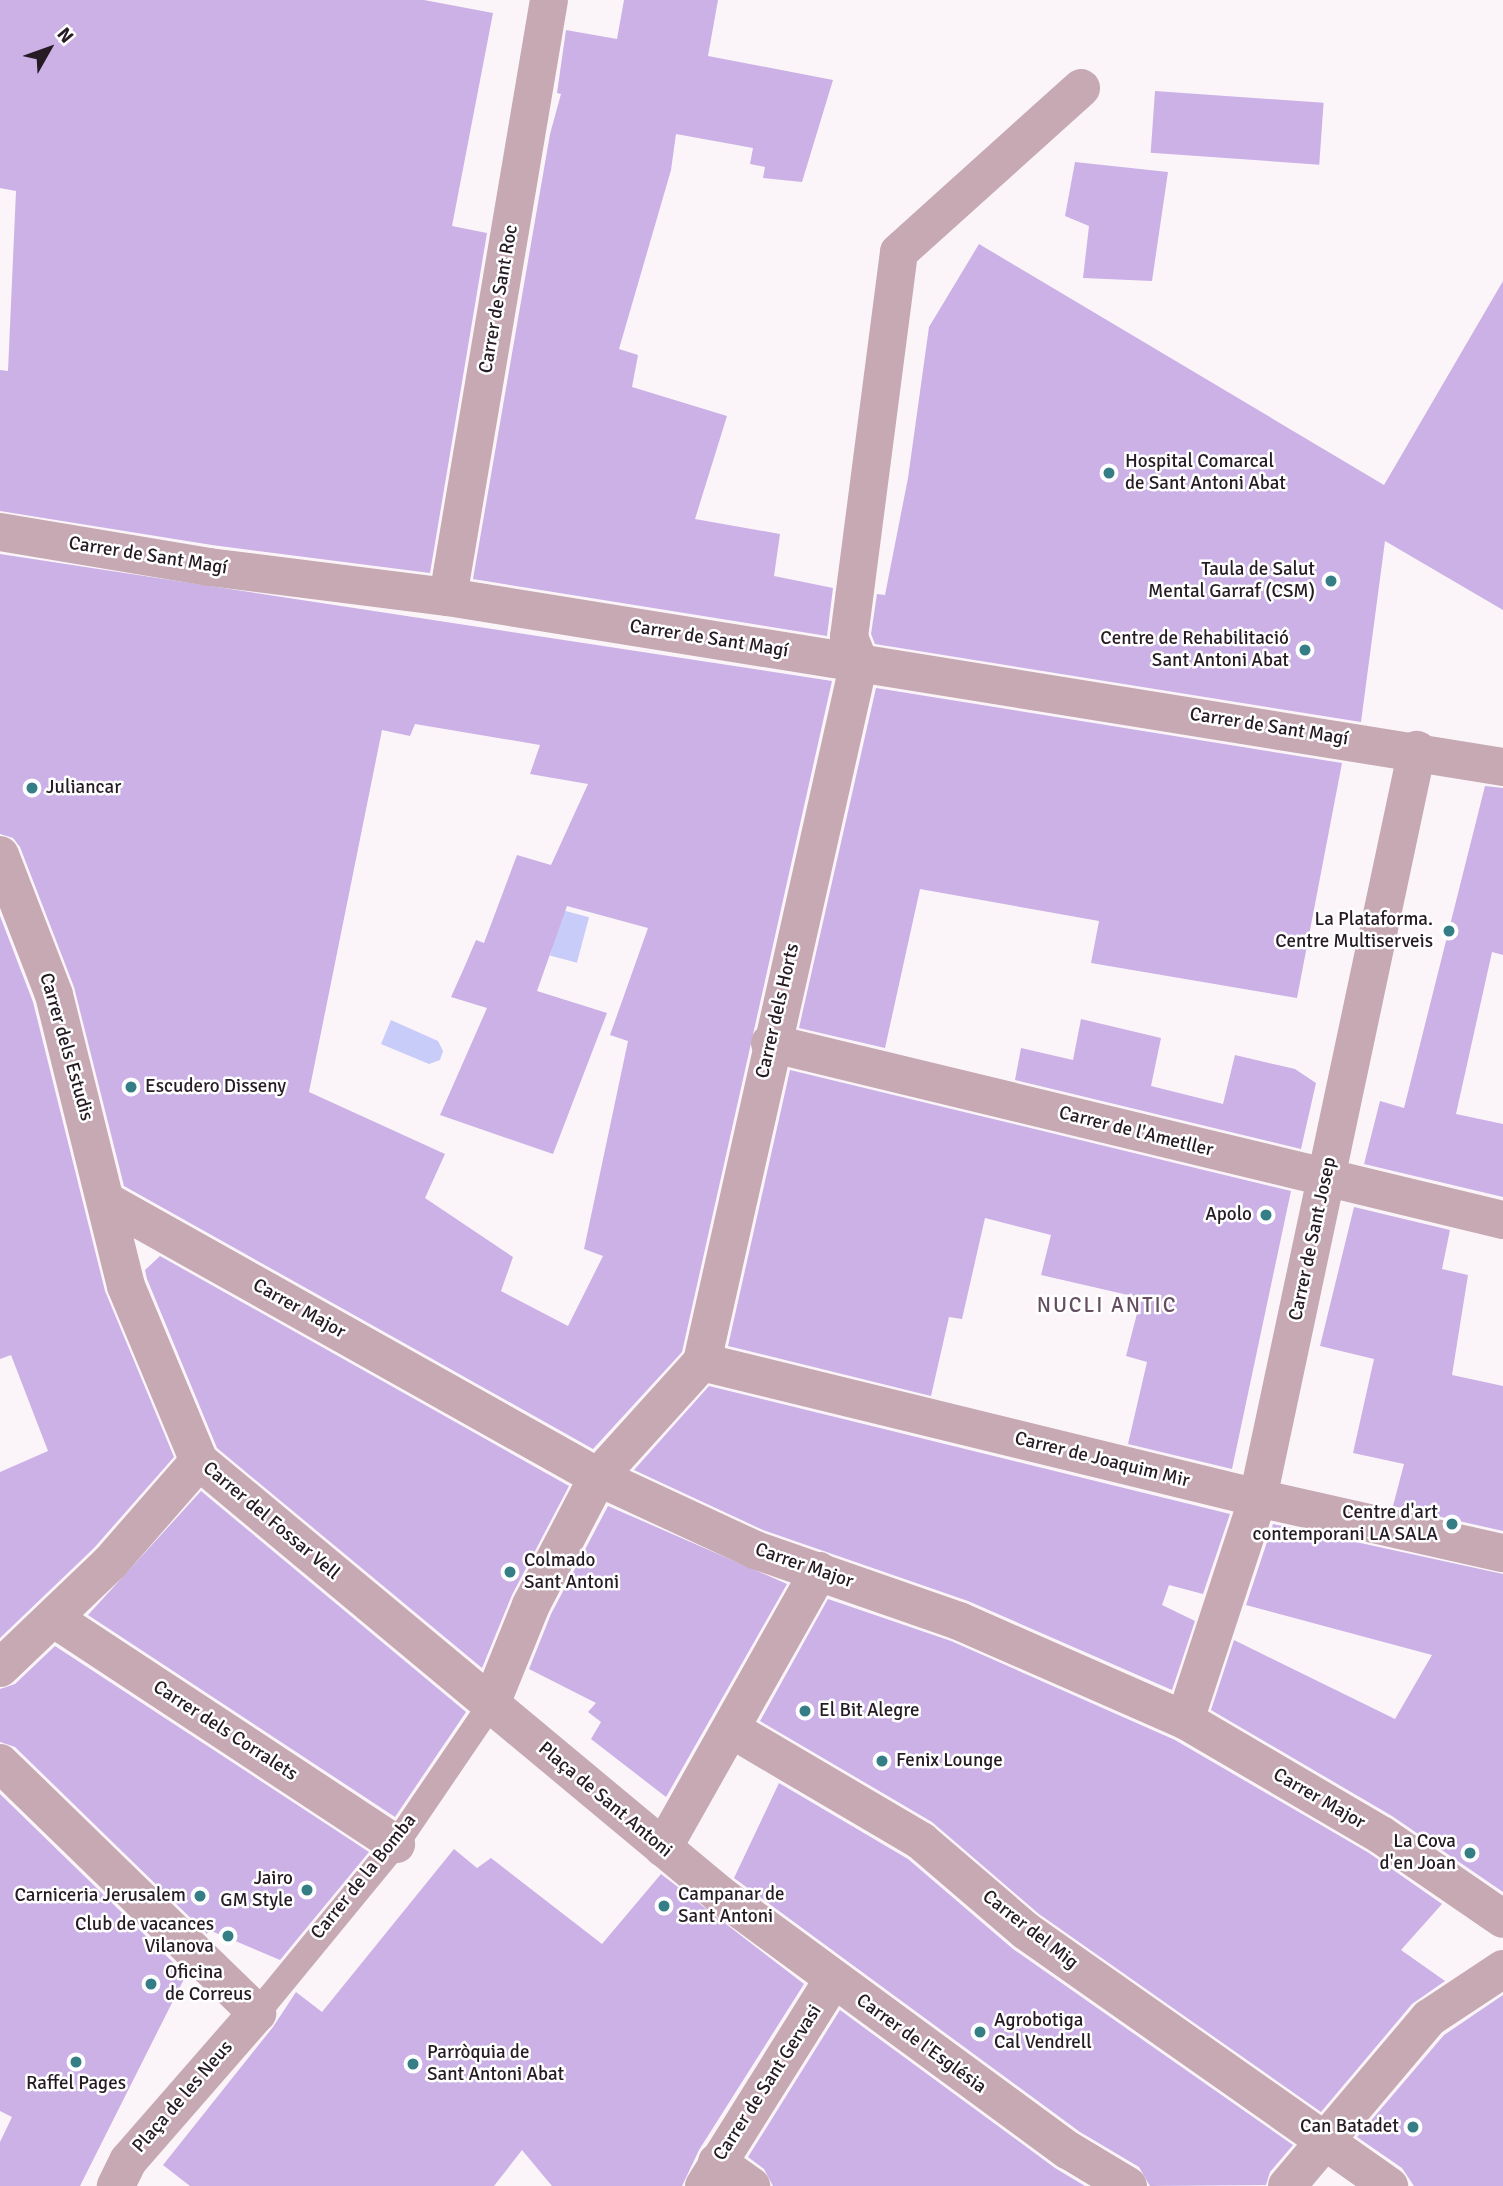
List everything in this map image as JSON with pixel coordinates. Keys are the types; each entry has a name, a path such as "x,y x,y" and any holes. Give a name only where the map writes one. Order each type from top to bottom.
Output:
{"street":[{"name":"Carrer de Sant Roc","path":"448,597 549,0"},
{"path":"859,662 849,637 899,252 1081,88"},
{"name":"Carrer de Sant Magí","path":"0,531 209,567 448,597 1417,750 1503,767"},
{"name":"Carrer dels Horts","path":"702,1362 770,1044 859,662"},
{"name":"Carrer de Sant Josep","path":"1185,1720 1258,1498 1417,750"},
{"name":"Carrer dels Estudis","path":"0,855 54,995 108,1202"},
{"name":"Carrer de l'Ametller","path":"770,1044 1503,1220"},
{"name":"Carrer del Fossar Vell","path":"108,1202 126,1286 199,1461 491,1704"},
{"name":"Carrer Major","path":"108,1202 598,1477 755,1550 959,1621 1185,1720 1381,1836 1503,1919"},
{"path":"491,1704 531,1605 598,1477 702,1362"},
{"name":"Carrer de Joaquim Mir","path":"702,1362 1258,1498 1503,1553"},
{"path":"0,1668 110,1563 199,1461"},
{"path":"663,1848 819,1571"},
{"name":"Carrer dels Corralets","path":"53,1618 396,1844"},
{"name":"Plaça de Sant Antoni","path":"491,1704 719,1894"},
{"name":"Carrer del Mig","path":"731,1729 921,1841 1026,1931 1331,2135 1389,2186"},
{"path":"0,1762 257,2012"},
{"name":"Carrer de l'Església","path":"719,1894 832,1981 1068,2150 1128,2186"},
{"path":"1287,2186 1429,2018 1503,1969"},
{"name":"Carrer de Sant Gervasi","path":"710,2174 832,1981"},
{"name":"Plaça de les Neus","path":"116,2186 128,2161 257,2012"},
{"path":"710,2174 751,2186"}],"lane":[{"name":"Carrer de la Bomba","path":"257,2012 396,1844 491,1704"}],"water":[{"path":"562,910 589,917 577,963 550,955"},
{"path":"391,1020 438,1041 443,1051 440,1060 429,1064 381,1044"}],"building":[{"path":"0,0 424,0 493,13 452,226 487,233 430,573 212,545 0,511 0,370 8,371 16,191 0,188"},
{"path":"624,0 718,0 708,56 833,80 802,182 763,178 765,167 750,164 753,148 676,134 671,170 619,349 638,355 632,387 727,416 695,519 780,534 774,576 833,588 827,636 473,579 550,134 561,94 557,93 566,30 617,39"},
{"path":"1155,91 1324,103 1319,165 1151,153"},
{"path":"1075,162 1168,172 1152,281 1083,278 1089,226 1065,216"},
{"path":"979,244 1384,485 1503,281 1503,610 1385,541 1361,722 875,644 871,634 877,594 885,595 908,478 929,327"},
{"path":"0,554 832,681 682,1352 593,1449 124,1186 74,987 20,847 13,838 0,834","holes":["415,724 540,745 530,774 588,784 551,865 517,855 484,943 476,940 451,997 487,1008 440,1115 553,1154 607,1013 537,991 567,906 648,928 610,1035 628,1041 584,1249 603,1256 568,1326 501,1291 513,1257 425,1198 445,1154 309,1092 382,730 410,736"]},
{"path":"876,688 1342,763 1297,998 1091,963 1099,921 920,889 885,1048 799,1028"},
{"path":"1485,786 1503,788 1503,955 1492,952 1456,1114 1503,1124 1503,1197 1364,1164 1380,1101 1404,1108"},
{"path":"0,916 33,1002 105,1291 174,1457 94,1548 0,1638 0,1472 48,1451 11,1355 0,1359"},
{"path":"1081,1019 1161,1038 1151,1086 1223,1104 1235,1055 1295,1069 1316,1083 1301,1149 1015,1080 1021,1048 1073,1060"},
{"path":"790,1070 1291,1191 1232,1469 1128,1444 1147,1362 1126,1356 1141,1298 1041,1275 1051,1235 985,1218 962,1319 949,1317 931,1396 728,1346"},
{"path":"1354,1207 1450,1230 1442,1269 1468,1275 1452,1375 1503,1386 1503,1531 1393,1506 1404,1464 1353,1453 1374,1359 1320,1346"},
{"path":"160,1256 569,1486 512,1595 482,1668 217,1448 147,1279 145,1270"},
{"path":"709,1386 1230,1514 1203,1594 1169,1585 1162,1605 1195,1621 1172,1690 968,1601 763,1530 634,1470"},
{"path":"201,1491 466,1712 395,1817 88,1615"},
{"path":"608,1506 787,1584 666,1797 591,1739 601,1722 588,1712 596,1703 529,1669 551,1614"},
{"path":"1273,1524 1503,1574 1503,1892 1392,1816 1211,1710 1234,1640 1395,1719 1432,1655 1246,1605"},
{"path":"828,1599 951,1641 1175,1740 1369,1853 1442,1904 1401,1950 1445,1981 1412,2004 1321,2112 1039,1914 932,1822 760,1721"},
{"path":"55,1646 369,1852 280,1960 209,1930 207,1934 15,1747 0,1742 0,1689 15,1684"},
{"path":"779,1783 908,1859 1013,1949 1293,2145 1270,2172 1266,2185 1150,2186 1139,2167 1080,2132 734,1878"},
{"path":"0,1794 186,1975 80,2186 0,2186 0,2142 12,2117 0,2111"},
{"name":"Parròquia de Sant Antoni Abat","path":"454,1849 477,1868 491,1858 602,1944 661,1874 804,1984 699,2150 682,2186 552,2186 522,2150 494,2186 190,2186 163,2165 273,2027 296,1992 322,2012"},
{"path":"1503,1995 1503,2186 1414,2186 1402,2168 1357,2137 1444,2035"},
{"path":"840,2010 1055,2168 1085,2186 773,2186 764,2169 748,2157"}],"place":[{"name":"Hospital Comarcal de Sant Antoni Abat","path":"1109,473"},
{"name":"Taula de Salut Mental Garraf (CSM)","path":"1331,581"},
{"name":"Centre de Rehabilitació Sant Antoni Abat","path":"1305,650"},
{"name":"Juliancar","path":"32,788"},
{"name":"La Plataforma. Centre Multiserveis","path":"1449,931"},
{"name":"Escudero Disseny","path":"131,1087"},
{"name":"Apolo","path":"1266,1215"},
{"name":"Centre d'art contemporani LA SALA","path":"1452,1524"},
{"name":"Colmado Sant Antoni","path":"510,1572"},
{"name":"El Bit Alegre","path":"805,1711"},
{"name":"Fenix Lounge","path":"882,1761"},
{"name":"La Cova d'en Joan","path":"1470,1853"},
{"name":"Jairo GM Style","path":"307,1890"},
{"name":"Carniceria Jerusalem","path":"200,1896"},
{"name":"Campanar de Sant Antoni","path":"664,1906"},
{"name":"Club de vacances Vilanova","path":"228,1936"},
{"name":"Oficina de Correus","path":"151,1984"},
{"name":"Agrobotiga Cal Vendrell","path":"980,2032"},
{"name":"Raffel Pages","path":"76,2062"},
{"name":"Parròquia de Sant Antoni Abat","path":"413,2064"},
{"name":"Can Batadet","path":"1413,2127"}],"district":[{"name":"NUCLI ANTIC","path":"1107,1305"}]}
